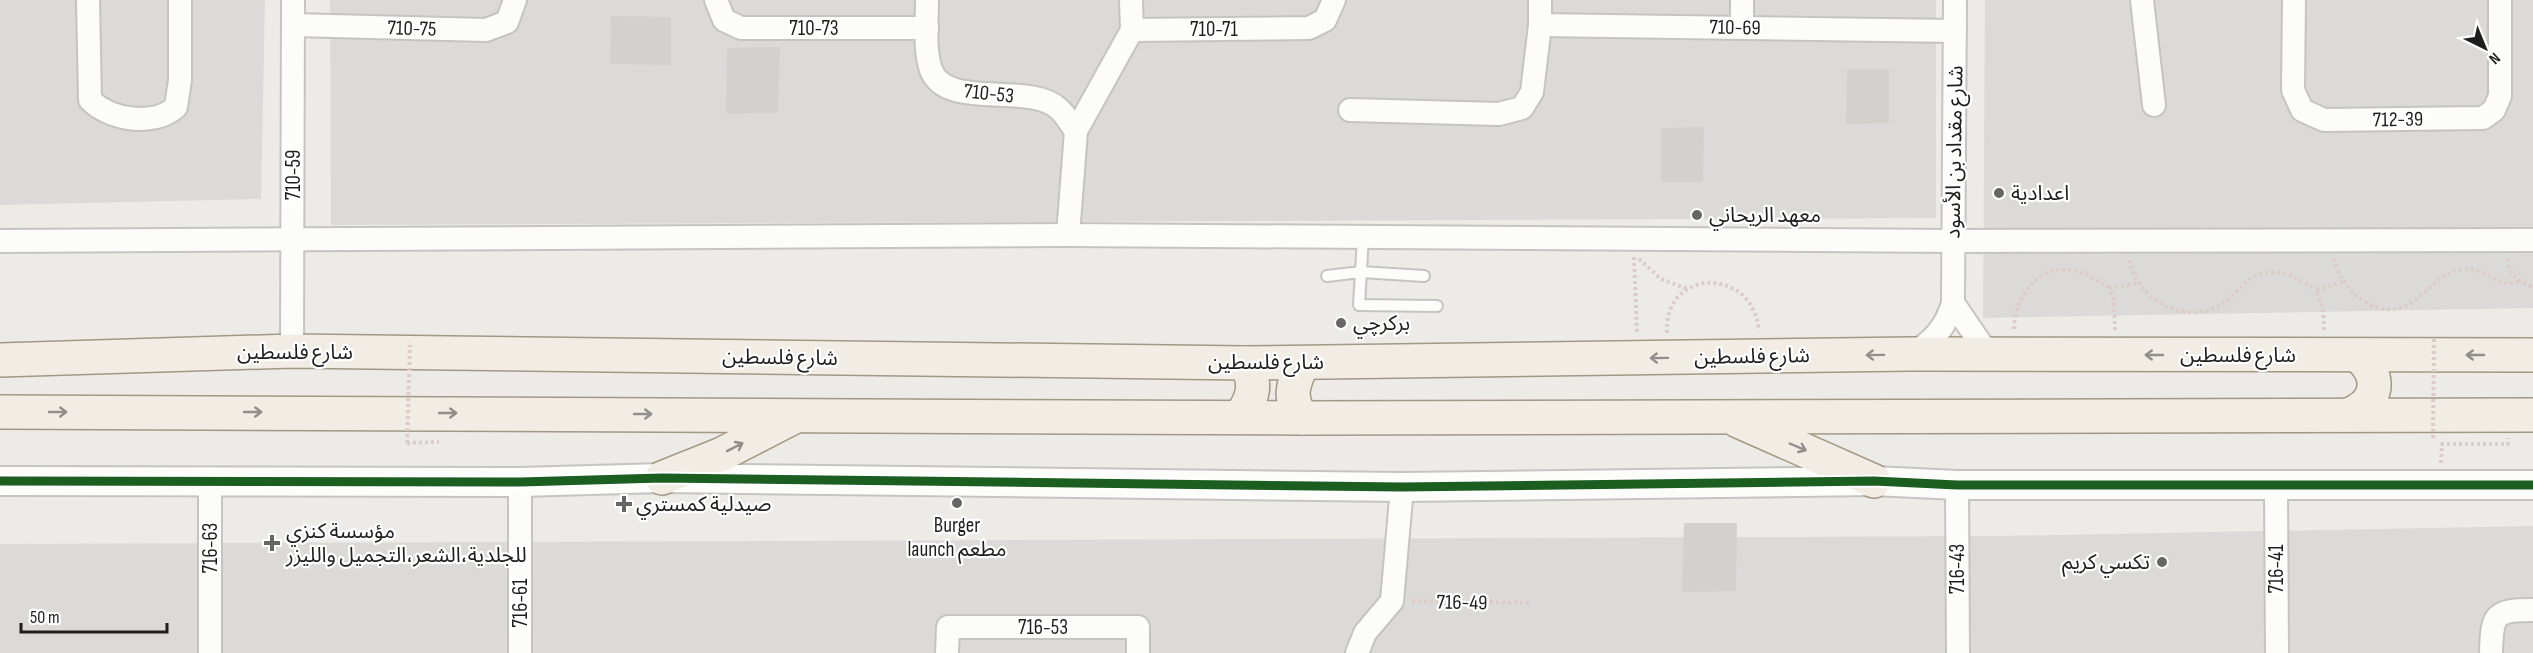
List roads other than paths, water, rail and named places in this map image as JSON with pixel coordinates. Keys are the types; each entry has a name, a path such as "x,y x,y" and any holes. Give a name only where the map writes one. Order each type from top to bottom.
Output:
{"main road":[{"name":"شارع فلسطين","path":"0,360 292,351 1245,363 1911,354 2533,355"},
{"path":"2342,355 2368,363 2374,375 2374,388 2365,406 2348,415"},
{"path":"1241,416 1249,404 1254,386 1245,363"},
{"path":"1303,363 1294,382 1292,394 1294,407 1303,418"},
{"path":"0,412 1303,418 2533,415"},
{"path":"662,478 722,454 798,415"},
{"path":"1725,416 1874,481"}],"street":[{"path":"88,0 90,100 108,112 143,119 160,117 176,107 180,80 180,0"},
{"name":"710-59","path":"292,351 293,0"},
{"name":"710-75","path":"293,25 486,30 507,22 515,0"},
{"name":"710-73","path":"716,0 724,20 741,28 927,28"},
{"name":"710-53","path":"927,0 931,68 937,81 950,90 1040,98 1059,108 1076,131"},
{"path":"1068,235 1076,131 1132,30 1131,0"},
{"path":"1350,110 1499,114 1522,108 1532,92 1540,25 1540,0"},
{"path":"1742,0 1742,27"},
{"name":"شارع مقداد بن الأسود","path":"1953,303 1955,0"},
{"path":"2142,0 2154,105"},
{"name":"712-39","path":"2294,0 2293,90 2302,110 2324,120 2483,118 2494,110 2500,96 2500,0"},
{"name":"710-71","path":"1132,30 1309,28 1329,10"},
{"name":"710-69","path":"1540,25 1955,31"},
{"path":"0,241 1068,235 1363,237 1634,247 1953,241 2533,240"},
{"path":"1911,354 1928,345 1939,333 1948,320 1953,303"},
{"path":"1953,303 1976,338 2006,355"},
{"path":"0,481 520,482 662,478 1402,487 1874,481 1957,485 2533,485"},
{"name":"716-63","path":"210,480 210,653"},
{"name":"716-61","path":"520,482 520,653"},
{"name":"716-43","path":"1957,485 1958,653"},
{"name":"716-41","path":"2276,485 2277,653"},
{"path":"1357,653 1365,633 1392,601 1402,487"},
{"path":"2492,653 2492,625 2497,616 2506,610 2533,610"},
{"name":"716-53","path":"947,653 948,627 1138,627 1138,653"}],"lane":[{"path":"1363,237 1359,305 1437,306"},
{"path":"1327,276 1361,272 1424,276"}],"place":[{"name":"اعدادية","path":"1999,193"},
{"name":"معهد الريحاني","path":"1697,215"},
{"name":"بركرچي","path":"1341,323"},
{"name":"Burger launch مطعم","path":"957,503"},
{"name":"صيدلية كمستري","path":"624,504"},
{"name":"مؤسسة كنزي للجلدية،الشعر،التجميل والليزر","path":"272,543"},
{"name":"تكسي كريم","path":"2162,562"}]}
